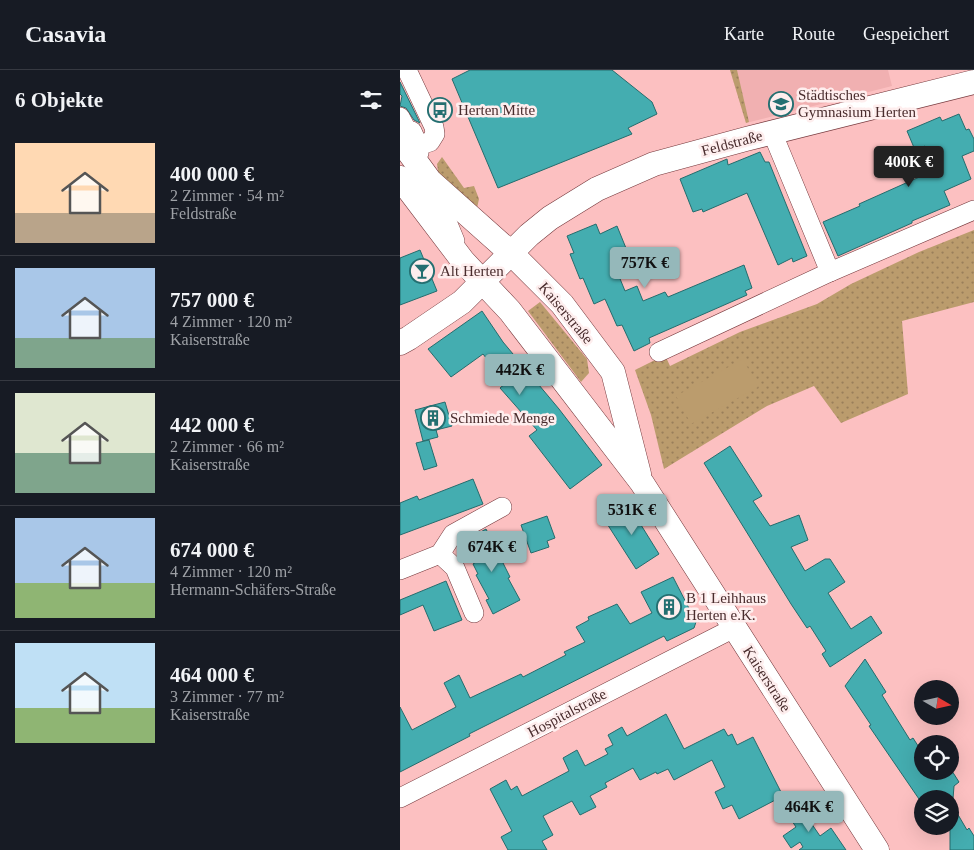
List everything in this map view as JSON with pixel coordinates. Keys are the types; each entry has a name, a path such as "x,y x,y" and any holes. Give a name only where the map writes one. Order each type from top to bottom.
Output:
{"main road":[{"name":"Feldstraße","path":"400,343 462,302 529,235 550,218 597,189 654,164 772,132 974,82"},
{"name":"Kaiserstraße","path":"400,140 430,181 512,254 562,304 613,372 642,483"},
{"name":"Kaiserstraße","path":"400,178 463,261 510,312 642,483 877,850"}],"street":[{"path":"400,105 416,140 422,144 430,142 435,134 434,127 407,70"},
{"path":"420,70 440,110 445,128 442,143 421,156"},
{"path":"400,117 421,156 430,181"},
{"path":"772,132 830,272"},
{"name":"Kaiserstraße","path":"430,181 463,261"},
{"path":"659,352 830,272 974,210"},
{"path":"400,570 440,554 453,534 502,507"},
{"path":"440,554 455,568 474,613"},
{"name":"Hospitalstraße","path":"400,798 734,628"}],"shaded area":[{"name":"Städtisches Gymnasium Herten","path":"730,70 888,70 892,86 746,123"},
{"path":"730,70 737,70 749,122 746,123"},
{"path":"442,157 464,188 474,186 479,199 477,208 439,177 437,164"},
{"path":"974,230 974,302 902,321 908,394 841,423 814,386 767,406 664,469 651,415 635,370 665,355 670,366 740,332 817,304 851,284 919,252"},
{"path":"540,302 587,359 589,373 581,382 528,311"},
{"path":"743,359 758,387 691,424 676,396"}],"building":[{"path":"470,70 612,70 652,102 657,114 628,128 632,134 498,188 452,79"},
{"path":"400,82 420,123 414,120 406,108 400,106 402,96 400,94"},
{"path":"959,114 966,130 969,129 974,139 974,151 962,156 971,179 944,191 950,205 838,256 823,222 935,170 925,146 915,150 907,131 940,117 942,121"},
{"path":"760,152 765,162 769,162 807,256 793,262 792,258 778,265 747,193 703,212 702,209 693,212 680,179 727,159 728,165"},
{"path":"596,224 600,234 617,226 630,258 614,264 625,291 637,286 643,301 665,292 668,297 744,265 752,288 745,291 747,295 649,338 650,343 634,351 622,325 617,326 605,299 594,304 583,278 580,279 570,254 574,253 567,236"},
{"path":"420,250 437,291 400,305 400,258"},
{"path":"482,311 503,342 559,409 602,465 570,489 529,436 537,430 500,388 506,383 483,354 451,377 428,349"},
{"name":"Schmiede Menge","path":"445,402 452,426 436,430 438,437 423,441 415,410"},
{"path":"429,440 437,466 424,470 416,443"},
{"path":"730,446 762,496 753,501 770,526 799,515 808,540 791,547 805,571 825,559 830,559 845,582 828,593 851,629 871,616 882,633 830,667 822,654 826,651 810,626 807,628 791,604 704,463"},
{"path":"473,479 483,504 400,535 400,503 417,496 419,500"},
{"path":"628,504 659,554 636,569 604,519"},
{"path":"547,516 555,538 547,541 549,547 531,553 521,525"},
{"path":"486,529 520,600 493,614 486,600 489,599 476,575 478,574 473,564 476,562 466,540"},
{"path":"673,577 696,622 694,628 667,641 664,636 469,734 470,736 400,772 400,707 412,730 456,707 444,683 459,675 470,698 521,674 523,677 566,655 564,652 585,642 576,627 589,620 588,617 617,604 630,624 652,613 641,592"},
{"path":"446,581 462,620 434,631 423,605 400,615 400,600"},
{"path":"865,659 886,692 882,695 910,740 913,738 914,740 914,780 958,780 959,782 954,786 954,790 914,790 914,792 869,726 871,725 845,686"},
{"path":"666,714 684,749 724,729 728,736 732,734 737,745 753,737 783,796 739,819 732,805 723,809 715,792 725,787 712,760 674,780 668,769 657,774 656,772 640,780 633,768 605,783 607,787 590,796 596,807 580,815 572,801 543,816 553,835 542,841 547,850 508,850 501,837 512,831 490,789 506,780 511,790 517,786 522,796 569,771 563,758 577,750 585,766 608,754 605,749 613,745 608,735 622,727 627,736"},
{"path":"796,801 820,836 831,828 846,850 799,850 803,847 800,842 791,848 783,836 796,827 784,809"},
{"path":"959,816 967,830 969,828 974,836 974,850 950,850 950,835 959,835"}],"place":[{"name":"Städtisches Gymnasium Herten","path":"781,104"},
{"name":"Herten Mitte","path":"440,110"},
{"name":"Alt Herten","path":"422,271"},
{"name":"Schmiede Menge","path":"433,418"},
{"name":"B 1 Leihhaus Herten e.K.","path":"669,607"}]}
